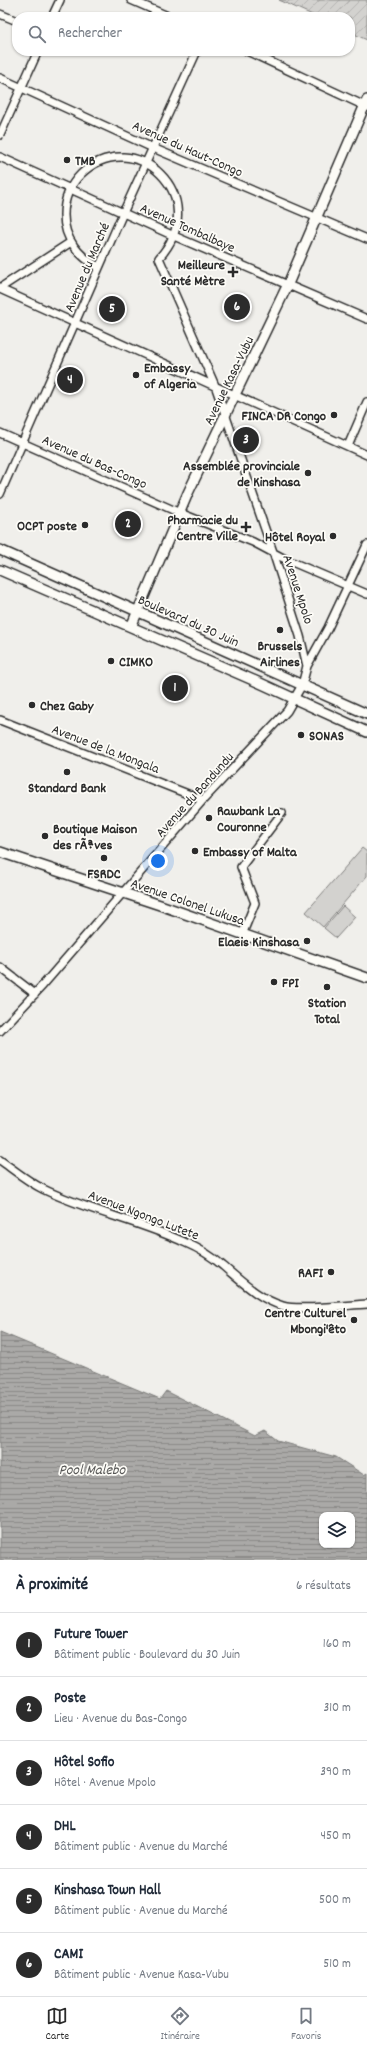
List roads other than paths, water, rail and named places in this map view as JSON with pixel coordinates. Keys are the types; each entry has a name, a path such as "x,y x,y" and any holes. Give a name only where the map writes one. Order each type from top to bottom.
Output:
{"main road":[{"name":"Avenue Kasa-Vubu","path":"131,627 180,512 318,218 366,104"},
{"name":"Boulevard du 30 Juin","path":"0,550 367,714"},
{"name":"Boulevard du 30 Juin","path":"0,570 367,732"},
{"name":"Avenue Colonel Lukusa","path":"0,852 124,893 367,978"}],"street":[{"path":"54,12 60,0"},
{"path":"130,0 158,12"},
{"path":"0,14 12,20"},
{"path":"0,135 36,56"},
{"name":"Avenue du Marché","path":"0,494 21,442 76,323 123,213 195,56"},
{"path":"258,56 366,104"},
{"name":"Avenue du Haut-Congo","path":"0,78 23,87 153,148 367,240"},
{"name":"Avenue Tombalbaye","path":"0,157 174,236 367,319"},
{"path":"99,267 83,257 71,242 67,232 64,209 70,188 86,169 109,159 122,158 146,163 163,176 174,194 178,215 174,236"},
{"name":"Avenue Mpolo","path":"174,236 168,248 159,258 216,388 273,552 300,636 306,666 302,685"},
{"path":"0,288 71,242"},
{"path":"0,288 216,388 367,455"},
{"path":"348,446 367,402"},
{"name":"Avenue du Bas-Congo","path":"0,433 273,552 348,587 367,594"},
{"path":"306,666 325,635 367,545"},
{"name":"Avenue du Bandundu","path":"0,1031 35,994 96,922 124,893 203,800 287,711 302,685"},
{"name":"Avenue de la Mongala","path":"0,720 203,800"},
{"path":"242,934 254,903 241,867 282,813"},
{"path":"0,967 35,994"},
{"name":"Avenue Ngongo Lutete","path":"0,1160 43,1188 103,1213 121,1217 185,1242 218,1262 255,1292 283,1306 297,1308 367,1304"}],"water":[{"name":"Pool Malebo","path":"0,1332 160,1399 166,1391 255,1436 265,1431 278,1441 336,1457 364,1475 367,1473 367,1560 0,1560"}],"place":[{"name":"TMB","path":"67,160"},
{"name":"Meilleure Santé Mètre","path":"233,272"},
{"name":"CAMI","path":"237,307"},
{"name":"Kinshasa Town Hall","path":"112,309"},
{"name":"Embassy of Algeria","path":"136,375"},
{"name":"DHL","path":"70,380"},
{"name":"FINCA DR Congo","path":"334,415"},
{"name":"Hôtel Sofio","path":"246,440"},
{"name":"Assemblée provinciale de Kinshasa","path":"308,473"},
{"name":"Poste","path":"128,524"},
{"name":"OCPT poste","path":"85,525"},
{"name":"Pharmacie du Centre Ville","path":"246,527"},
{"name":"Hôtel Royal","path":"333,536"},
{"name":"Brussels Airlines","path":"280,630"},
{"name":"CIMKO","path":"111,661"},
{"name":"Future Tower","path":"175,688"},
{"name":"Chez Gaby","path":"32,705"},
{"name":"SONAS","path":"301,735"},
{"name":"Standard Bank","path":"67,772"},
{"name":"Rawbank La Couronne","path":"209,818"},
{"name":"Boutique Maison des rÃªves","path":"45,836"},
{"name":"Embassy of Malta","path":"195,851"},
{"name":"FSRDC","path":"104,858"},
{"name":"Elaeis Kinshasa","path":"307,941"},
{"name":"FPI","path":"274,982"},
{"name":"Station Total","path":"327,987"},
{"name":"RAFI","path":"331,1272"},
{"name":"Centre Culturel Mbongi'êto","path":"354,1320"}]}
